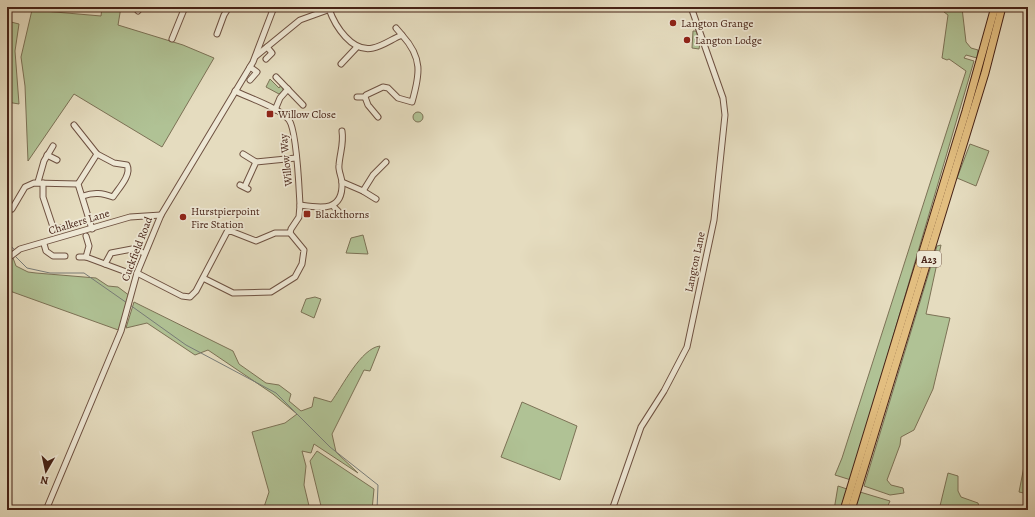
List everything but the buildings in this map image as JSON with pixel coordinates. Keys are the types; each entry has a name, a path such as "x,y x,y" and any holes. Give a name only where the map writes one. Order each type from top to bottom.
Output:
{"highway":[{"name":"A23","path":"844,510 968,104 995,7"},
{"name":"A23","path":"851,510 974,110 1002,7"}],"street":[{"path":"89,7 96,8"},
{"path":"172,39 185,7"},
{"path":"217,34 224,15 229,7"},
{"path":"264,7 273,9"},
{"path":"256,56 300,20 336,7"},
{"name":"Langton Lane","path":"612,510 641,426 664,391 687,347 714,220 725,115 723,98 691,7"},
{"name":"Cuckfield Road","path":"46,510 115,345 144,253 161,215 256,56 273,9"},
{"path":"329,9 336,26 357,47 372,48 402,35"},
{"path":"357,97 365,97 366,95 383,87 388,88 398,98 412,104 419,79 419,70 413,49 396,28"},
{"path":"266,59 272,53 267,47"},
{"path":"341,64 357,47"},
{"path":"250,67 257,72 250,80"},
{"path":"276,77 303,105"},
{"path":"275,110 280,98 288,89"},
{"name":"Willow Way","path":"235,91 275,110 289,120 295,133 300,205 299,217 290,233"},
{"path":"365,97 366,103 378,115"},
{"path":"74,125 96,154 114,163 126,165 128,169 127,175 112,197 103,193 92,193 83,196"},
{"path":"300,205 325,208 333,206 338,200 342,182 338,166 344,142 342,131"},
{"path":"53,146 40,171 40,182 51,231 73,225"},
{"path":"78,184 96,154"},
{"path":"243,154 256,162 296,158"},
{"path":"48,155 57,160"},
{"path":"244,187 256,162"},
{"path":"363,191 373,175 386,162"},
{"path":"12,209 25,187 40,182 78,184"},
{"path":"342,182 363,191 376,199"},
{"path":"78,184 83,196 92,229"},
{"path":"333,206 338,211"},
{"name":"Chalkers Lane","path":"7,258 20,249 44,244 130,217 161,215"},
{"path":"137,273 182,296 190,297 196,292 203,278 228,230 256,241 275,233 290,233 304,250 302,264 294,276 271,292 233,292 203,278"},
{"path":"86,236 89,246 86,257"},
{"path":"44,244 46,250 53,256 66,256"},
{"path":"105,264 111,253 132,249 144,253"},
{"path":"79,257 86,257 129,273"}],"green space":[{"path":"102,7 121,7 118,25 183,45 214,58 162,147 74,94 28,161 25,86 21,57 32,10 101,16"},
{"path":"945,7 962,8 966,42 971,48 978,50 977,58 966,55 964,58 974,61 851,480 835,475 842,458 966,71 949,59 947,60 942,58 948,15 944,12"},
{"path":"7,21 19,24 15,51 19,104 7,102"},
{"path":"693,31 696,31 700,43 699,49 692,48"},
{"path":"270,79 279,88 281,85 283,87 283,91 279,94 266,87"},
{"path":"416,112 420,112 422,113 422,121 416,122 413,119 413,115"},
{"path":"970,144 989,151 976,186 957,178"},
{"path":"363,235 368,254 346,253 351,238"},
{"path":"941,245 926,314 950,318 933,389 914,430 901,437 900,445 887,480 891,485 903,488 904,493 890,495 864,486 937,246"},
{"path":"13,258 16,266 28,272 96,278 108,286 118,287 130,296 121,331 7,290 7,263"},
{"path":"315,297 321,299 314,318 301,312 306,299"},
{"path":"134,302 233,351 239,364 266,383 279,385 291,394 289,401 301,411 312,407 314,397 331,402 352,369 366,353 373,348 380,346 370,371 364,370 332,434 336,452 358,473 314,444 311,453 302,451 306,466 304,485 310,510 263,510 269,492 252,432 285,423 297,414 273,394 208,350 195,355 147,323 126,328"},
{"path":"522,402 577,426 560,480 501,457"},
{"path":"1028,446 1028,494 1019,492"},
{"path":"317,451 374,489 372,510 322,510 310,461"},
{"path":"948,473 958,476 958,491 961,497 978,503 980,510 939,510"},
{"path":"838,486 847,489 840,510 834,510"},
{"path":"860,492 890,501 886,510 855,510"}],"waterway":[{"path":"7,243 15,250"},
{"path":"16,257 27,268 50,273 84,273 127,303"},
{"path":"130,305 186,345 276,393 330,447 378,485 377,510"}],"place":[{"name":"Langton Grange","path":"673,23"},
{"name":"Langton Lodge","path":"687,40"},
{"name":"Willow Close","path":"270,114"},
{"name":"Blackthorns","path":"307,214"},
{"name":"Hurstpierpoint Fire Station","path":"183,217"}]}
